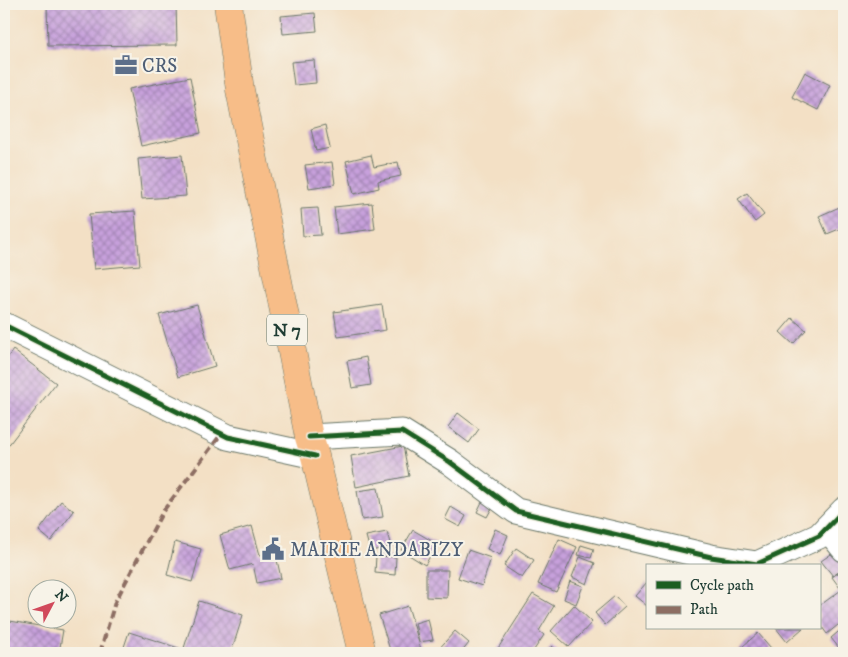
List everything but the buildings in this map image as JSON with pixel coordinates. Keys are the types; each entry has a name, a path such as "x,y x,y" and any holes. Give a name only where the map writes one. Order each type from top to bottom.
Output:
{"main road":[{"name":"N 7","path":"228,4 240,90 312,446 362,653"}],"street":[{"path":"6,327 228,436 312,446 402,432 450,462 516,511 711,557 757,564 819,536 844,510"},
{"path":"827,528 844,549"}],"marked path":[{"path":"100,653 115,602 163,511 222,433"}],"cycle path":[{"path":"4,325 228,437 315,456"},
{"path":"309,437 402,432 450,462 516,511 711,557 757,564 819,536 844,510"}],"place":[{"name":"CRS","path":"126,65"},
{"name":"MAIRIE ANDABIZY","path":"273,549"}]}
